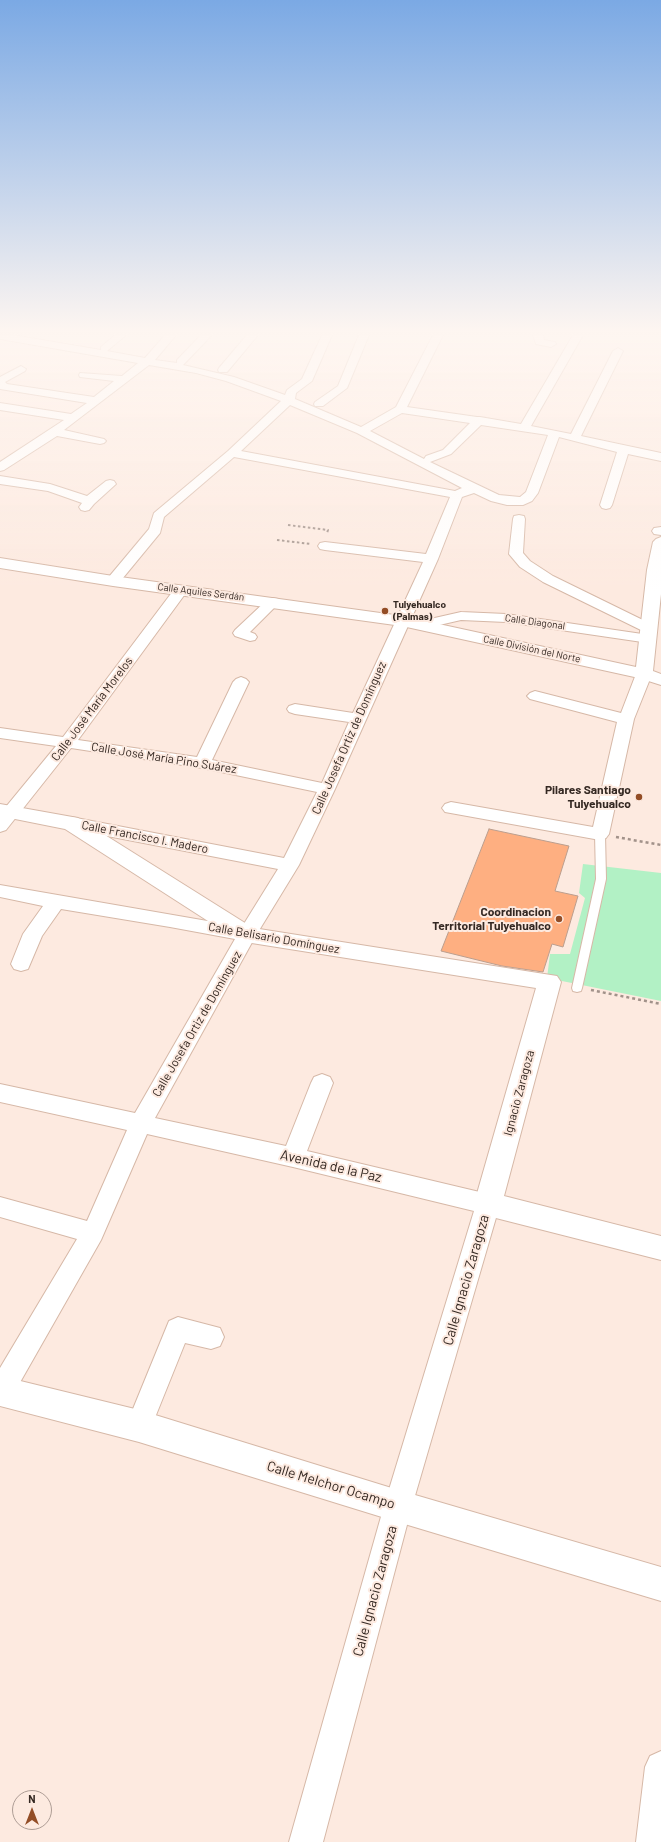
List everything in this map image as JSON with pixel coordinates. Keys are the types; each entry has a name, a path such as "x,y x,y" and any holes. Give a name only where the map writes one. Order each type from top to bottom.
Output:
{"main road":[{"path":"644,674 658,570 661,534"},
{"name":"Calle Aquiles Serdán","path":"2,565 402,621"},
{"name":"Calle División del Norte","path":"402,621 644,674 661,680"},
{"name":"Calle Francisco I. Madero","path":"4,816 71,823"},
{"path":"71,823 247,935"},
{"name":"Calle Belisario Domínguez","path":"247,935 549,982"},
{"name":"Ignacio Zaragoza","path":"488,1204 549,982"},
{"name":"Avenida de la Paz","path":"488,1204 661,1248"},
{"name":"Calle Melchor Ocampo","path":"1,1391 139,1426 398,1506 661,1584"}],"street":[{"path":"0,467 70,421"},
{"path":"113,581 155,530 158,516 232,453 265,421"},
{"path":"347,421 430,459 456,473 465,489"},
{"path":"351,421 447,476 465,489"},
{"path":"366,429 380,421"},
{"path":"430,459 447,452 479,421"},
{"path":"486,421 575,437 623,450 661,457"},
{"path":"525,427 528,421"},
{"path":"575,437 583,421"},
{"path":"55,432 100,441"},
{"path":"232,453 465,489 507,501 523,501 532,493 555,433"},
{"path":"606,505 623,450"},
{"path":"0,480 50,488 87,504 110,484"},
{"name":"Calle Josefa Ortiz de Domínguez","path":"1,1391 93,1233 141,1123 247,935 290,865 327,789 402,621 465,489"},
{"path":"507,501 511,516 519,519 525,516 523,501"},
{"path":"519,519 516,554 525,564 650,634"},
{"path":"325,546 431,559"},
{"name":"Calle José María Morelos","path":"4,816 67,743 181,590"},
{"path":"250,637 240,633 273,602"},
{"name":"Calle Diagonal","path":"422,625 461,616 506,618 650,634"},
{"path":"451,808 600,834 626,719 644,674"},
{"path":"202,763 241,682"},
{"path":"535,696 626,719"},
{"path":"295,709 358,719"},
{"name":"Calle José María Pino Suárez","path":"0,733 202,763 327,789"},
{"name":"Calle Francisco I. Madero","path":"71,823 290,865"},
{"name":"Calle Belisario Domínguez","path":"0,891 56,902 170,920 247,935"},
{"path":"21,964 33,934 56,902"},
{"path":"293,1157 322,1083"},
{"name":"Avenida de la Paz","path":"0,1093 293,1157 488,1204"},
{"name":"Calle Ignacio Zaragoza","path":"306,1842 398,1506 488,1204"},
{"path":"0,1207 93,1233"},
{"path":"139,1426 178,1329 211,1337"},
{"path":"653,1842 661,1767"}],"lane":[{"path":"577,988 601,879 600,834"}],"path":[{"path":"277,540 325,546 328,530 288,525"},
{"path":"600,834 661,845"},
{"path":"577,988 661,1004"}],"green space":[{"path":"583,864 661,873 661,1001 547,978 550,954 570,954 585,898 579,893"}],"building":[{"path":"489,829 569,846 555,891 578,896 563,947 552,944 543,972 502,966 441,951"}],"place":[{"name":"Tulyehualco (Palmas)","path":"385,611"},
{"name":"Pilares Santiago Tulyehualco","path":"639,797"},
{"name":"Coordinacion Territorial Tulyehualco","path":"559,919"}]}
